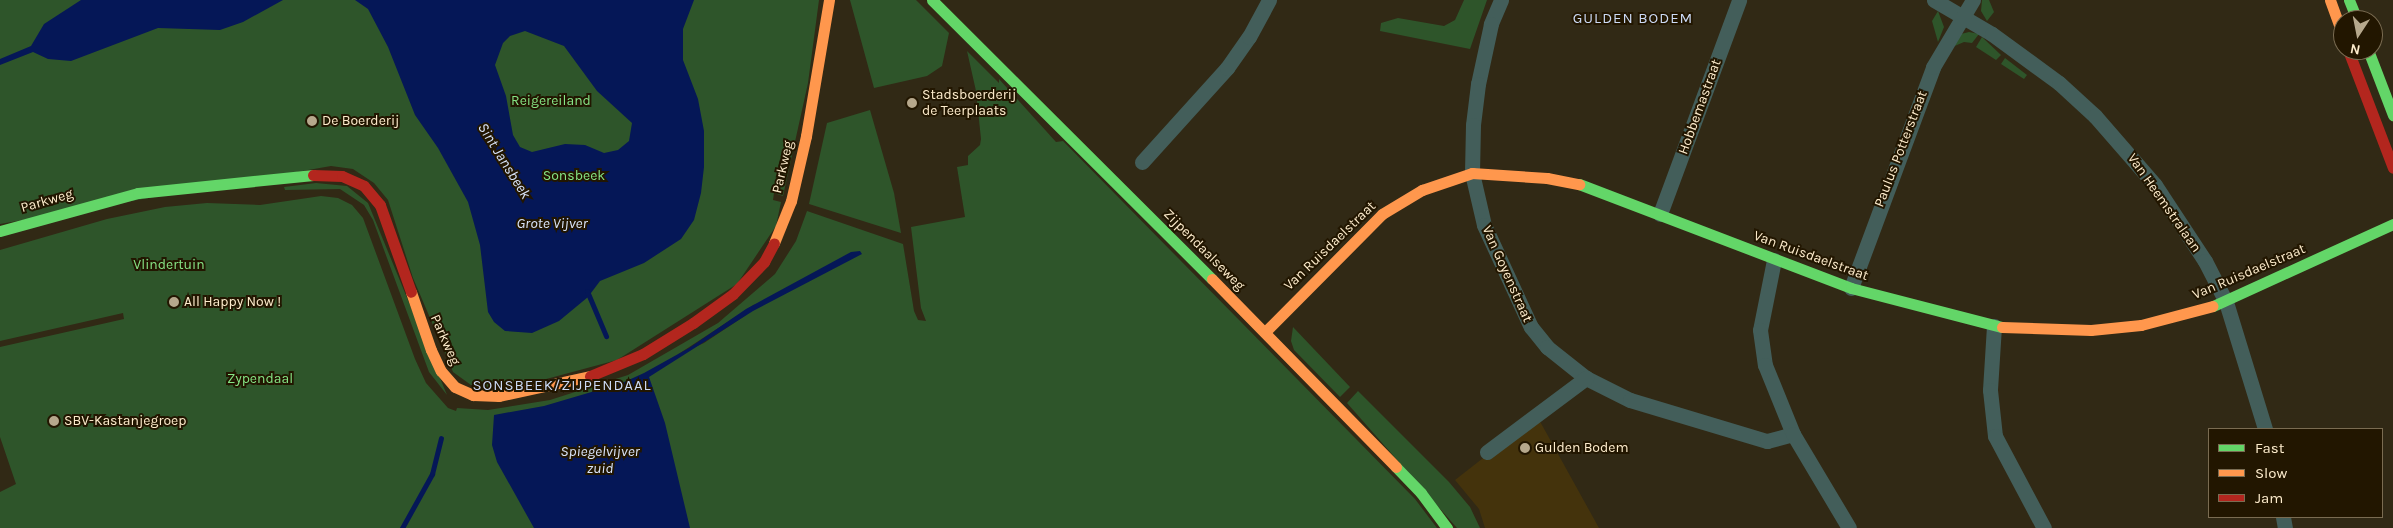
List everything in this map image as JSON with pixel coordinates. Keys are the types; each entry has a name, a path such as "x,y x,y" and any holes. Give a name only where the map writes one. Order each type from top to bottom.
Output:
{"street":[{"name":"Parkweg","path":"0,230 138,193 315,175 342,176 364,186 380,205 431,350 441,371 455,386 473,395 499,396 587,377 643,354 693,323 733,294 764,262 780,232 791,201 806,136 829,0"},
{"name":"Zijpendaalseweg","path":"932,0 1265,332 1420,494 1447,528"},
{"path":"1142,162 1227,68 1249,37 1269,0"},
{"name":"Van Goyenstraat","path":"1500,0 1491,24 1478,84 1473,124 1472,173 1484,225 1531,327 1547,347 1586,378 1630,400 1752,438 1768,441 1793,434"},
{"name":"Hobbemastraat","path":"1660,214 1739,0"},
{"name":"Van Heemstralaan","path":"1934,0 1964,16 2060,83 2128,152 2180,220 2226,302 2265,428"},
{"name":"Paulus Potterstraat","path":"1851,288 1933,67 1973,0"},
{"path":"2352,60 2393,168"},
{"path":"2372,60 2393,115"},
{"name":"Van Ruisdaelstraat","path":"1265,332 1382,214 1422,190 1472,173 1547,178 1586,186 1774,260 1851,288 1994,326 2091,330 2141,325 2226,302 2393,224"},
{"path":"1774,260 1760,330 1765,365 1793,434 1849,528"},
{"path":"1994,326 1990,390 1995,436 2044,528"},
{"path":"1487,452 1586,378"}],"shaded area":[{"name":"Gulden Bodem","path":"1537,416 1599,528 1485,528 1479,509 1455,480"}],"green space":[{"name":"Sonsbeek","path":"0,0 819,0 808,83 783,196 774,193 773,200 781,202 776,226 737,284 617,360 509,389 471,385 453,372 413,278 388,200 374,183 353,169 331,166 0,224"},
{"path":"850,0 916,0 949,33 942,66 927,76 874,88"},
{"path":"1464,0 1487,0 1470,49 1380,31 1381,23 1398,18 1444,26 1455,20"},
{"path":"1982,0 1989,0 1994,12 1987,21 1981,11"},
{"path":"1938,11 1944,27 1938,42 1932,21"},
{"path":"1969,32 1979,34 1972,43 1964,42 1950,48 1961,34"},
{"path":"1982,37 2001,55 1996,60 1976,47"},
{"name":"Zypendaal","path":"967,51 999,83 999,79 1056,142 1063,141 1415,499 1437,528 0,528 0,492 16,484 0,437 0,347 124,319 123,313 0,341 0,250 107,219 165,207 207,203 260,205 321,196 338,198 352,205 363,218 415,359 426,383 448,408 456,411 457,408 488,410 550,400 628,375 718,323 775,274 796,241 807,211 903,244 914,311 918,320 926,321 921,308 911,227 965,217 957,167 968,165 968,156 980,145 976,91","holes":["755,304 746,315 704,343 677,355"]},
{"path":"2005,58 2027,75 2024,79 2001,64"},
{"path":"870,110 894,193 901,233 809,204 827,123"},
{"path":"316,183 347,186 368,203 447,395 429,372 373,220 364,205 340,189 285,190 284,187"},
{"path":"1293,327 1350,387 1340,397 1294,350 1291,341"},
{"path":"1358,391 1449,482 1470,507 1480,528 1457,528 1347,403"}],"water":[{"path":"81,0 283,0 243,22 220,30 158,28 71,61 48,59 33,52 0,65 0,59 31,46 44,24"},
{"name":"Grote Vijver","path":"355,0 694,0 683,29 683,60 698,99 704,131 704,167 701,193 694,220 681,239 644,263 600,281 588,297 559,321 532,333 505,331 494,322 488,312 480,245 468,202 438,148 415,115 388,47 368,9","holes":["525,31 564,46 597,91 632,123 629,141 618,150 604,153 585,145 565,144 532,152 520,147 513,135 506,96 495,65 503,43 510,36"]},
{"name":"Spiegelvijver zuid","path":"860,251 862,254 753,311 649,377 665,423 690,528 534,528 497,462 492,445 494,415 544,406 622,383 644,373 689,348 746,309 851,252"}],"waterway":[{"name":"Sint Jansbeek","path":"587,291 606,336"},
{"path":"402,528 432,474 441,438"}],"traffic: fast":[{"path":"932,0 1212,279"},
{"path":"2349,0 2353,10"},
{"path":"2372,60 2393,115"},
{"path":"0,231 138,193 313,175"},
{"path":"1579,184 1851,288 2002,327"},
{"path":"2213,306 2393,224"},
{"path":"1396,467 1421,493 1447,528"}],"traffic: slow":[{"path":"774,243 791,201 806,136 829,0"},
{"path":"2330,0 2334,10"},
{"path":"1265,332 1382,214 1422,190 1472,173 1547,178 1579,184"},
{"path":"1212,279 1396,467"},
{"path":"411,292 431,350 441,371 455,387 473,395 499,396 590,376"},
{"path":"2002,327 2091,330 2141,325 2213,306"}],"traffic: jam":[{"path":"2352,60 2393,168"},
{"path":"313,175 342,176 364,186 380,205 411,292"},
{"path":"590,376 643,354 693,323 733,294 764,262 774,243"}],"place":[{"name":"Stadsboerderij de Teerplaats","path":"912,103"},
{"name":"De Boerderij","path":"312,121"},
{"name":"All Happy Now !","path":"174,302"},
{"name":"SBV-Kastanjegroep","path":"54,421"},
{"name":"Gulden Bodem","path":"1525,448"}],"district":[{"name":"GULDEN BODEM","path":"1633,19"},
{"name":"SONSBEEK/ZIJPENDAAL","path":"562,386"}],"park label":[{"name":"Reigereiland","path":"551,101"},
{"name":"Vlindertuin","path":"169,265"}]}
